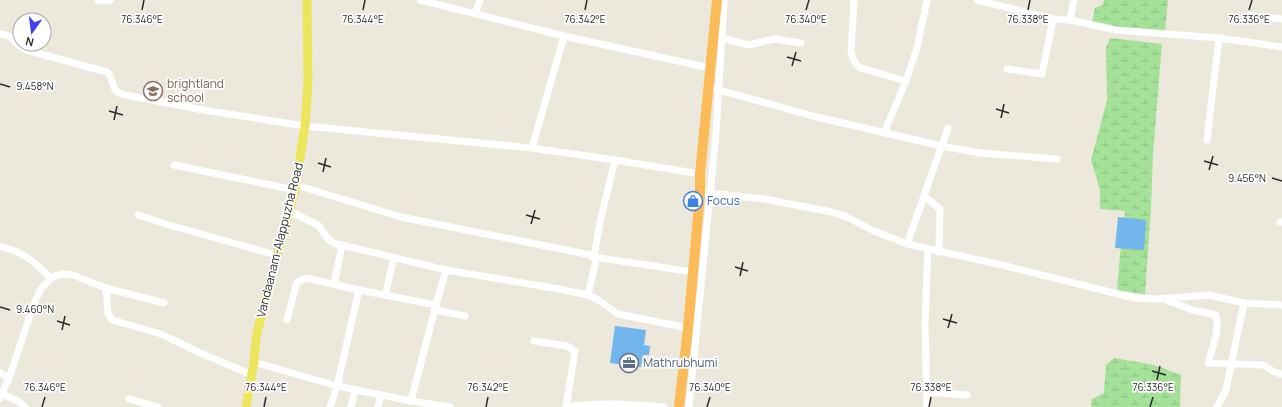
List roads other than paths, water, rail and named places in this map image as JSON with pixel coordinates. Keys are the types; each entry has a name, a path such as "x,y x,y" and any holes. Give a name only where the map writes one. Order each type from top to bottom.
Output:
{"highway":[{"path":"679,407 693,272 705,194 700,174 714,89 710,68 718,37 717,0"}],"main road":[{"name":"Vandaanam-Alappuzha Road","path":"246,407 254,362 256,338 276,255 296,188 305,126 308,82 307,0"}],"street":[{"path":"98,0 110,0"},
{"path":"420,0 564,36 710,68"},
{"path":"475,14 480,0"},
{"path":"689,407 718,37 724,0"},
{"path":"854,0 851,52 856,65 861,68 906,81"},
{"path":"884,133 906,81 917,48 927,0"},
{"path":"977,0 1053,19 1070,20 1116,30 1219,38 1282,46"},
{"path":"1070,20 1074,0"},
{"path":"1249,15 1282,19"},
{"path":"1007,69 1042,74 1053,19"},
{"path":"0,34 8,35 19,47 26,50 107,72 110,74 116,92 121,94 203,110 305,126 532,148 700,174"},
{"path":"532,148 564,36"},
{"path":"718,37 749,45 774,38 801,43"},
{"path":"1207,140 1219,38"},
{"path":"714,89 812,116 941,146 988,153 1057,159"},
{"path":"907,244 948,128"},
{"path":"588,296 596,260 594,257 600,222 615,160"},
{"path":"174,165 296,188 401,217 591,255 594,257 693,272"},
{"path":"705,194 764,198 832,212 847,216 874,231 907,244 1006,266 1134,298 1208,295 1244,303 1282,305"},
{"path":"924,196 940,209 939,252"},
{"path":"289,211 314,222 322,229 330,242 446,270 559,289 596,299 618,314 688,328"},
{"path":"138,215 276,255"},
{"path":"334,284 342,245"},
{"path":"0,246 11,249 30,258 51,278"},
{"path":"927,407 925,323 928,249"},
{"path":"385,295 394,258"},
{"path":"411,401 446,270"},
{"path":"25,407 18,401 1,396 9,378 35,302 41,289 51,278 61,274 73,275 106,288 164,303"},
{"path":"287,320 297,282 306,278 436,307 465,316"},
{"path":"106,288 108,313 112,320 161,334 202,354 252,375"},
{"path":"330,407 337,386 359,290"},
{"path":"1162,298 1192,310 1216,315 1217,320 1208,363 1264,365 1274,372 1282,374"},
{"path":"1217,407 1226,390 1244,303"},
{"path":"534,341 567,346 574,351 566,407 589,404 664,407"},
{"path":"254,362 337,386 411,401 450,407"},
{"path":"0,373 9,378"},
{"path":"350,407 355,390"},
{"path":"927,392 967,395"},
{"path":"378,407 381,395"},
{"path":"129,399 158,407"}],"water":[{"path":"1118,217 1146,220 1144,250 1115,248"},
{"path":"615,326 646,330 644,345 650,346 649,355 643,355 641,367 610,363"}],"place":[{"name":"brightland school","path":"153,91"},
{"name":"Focus","path":"693,201"},
{"name":"Mathrubhumi","path":"629,363"}]}
